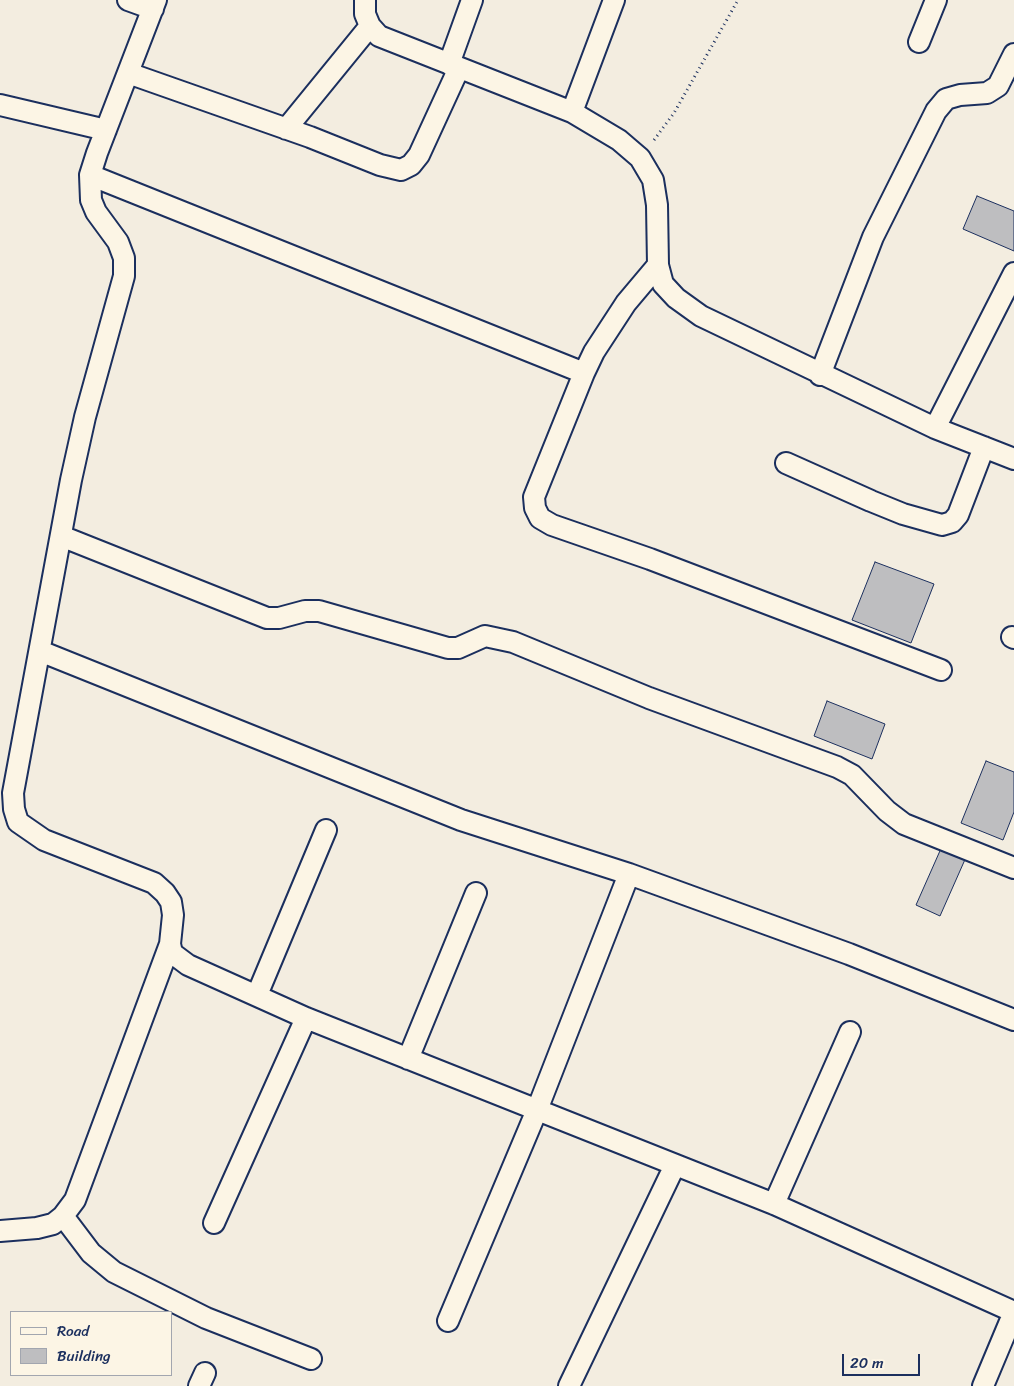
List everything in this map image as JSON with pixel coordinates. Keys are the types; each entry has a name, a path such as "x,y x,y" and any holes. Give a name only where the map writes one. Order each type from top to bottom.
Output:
{"street":[{"path":"128,0 155,4 90,175 91,200 96,212 118,242 124,258 124,276 85,417 13,794 14,809 9,824 154,884 165,893 171,902 170,944 172,953 183,962 306,1018 774,1204 1014,1312 983,1386"},
{"path":"365,0 365,14 370,26 379,36 572,112 619,140 640,158 653,180 657,204 656,236 658,264 663,284 676,298 701,316 820,375 934,428 1014,459"},
{"path":"128,73 286,129 380,165 401,170 411,165 419,155 454,66 472,0"},
{"path":"572,112 614,0"},
{"path":"919,42 936,0"},
{"path":"286,129 370,26"},
{"path":"820,375 873,237 936,111 946,99 960,95 987,93 998,86 1014,54"},
{"path":"0,105 106,130"},
{"path":"90,175 584,373"},
{"path":"658,264 626,302 584,373 534,498 534,508 540,518 552,525 650,559 941,670"},
{"path":"934,428 1014,273"},
{"path":"786,463 879,504 942,525 952,522 958,514 984,447"},
{"path":"61,536 267,618 279,618 305,611 319,611 429,645 448,648 458,648 485,636 513,642 649,698 837,767 852,775 887,811 904,824 1014,868"},
{"path":"40,651 461,820 629,874 850,954 1014,1020"},
{"path":"257,995 326,830"},
{"path":"448,1321 537,1110 629,874"},
{"path":"408,1059 476,893"},
{"path":"0,1231 37,1228 52,1224 63,1216 75,1200 170,944"},
{"path":"214,1223 306,1018"},
{"path":"774,1204 850,1032"},
{"path":"569,1386 675,1165"},
{"path":"63,1216 91,1253 114,1272 206,1318 311,1359"}],"path":[{"path":"640,158 674,114 738,0"}],"building":[{"path":"977,196 1014,211 1014,251 963,229"},
{"path":"875,562 934,584 911,643 852,620"},
{"path":"827,701 885,724 872,759 814,736"},
{"path":"986,761 1014,772 1014,812 1003,840 961,823"},
{"path":"943,844 967,855 940,916 916,905"}]}
